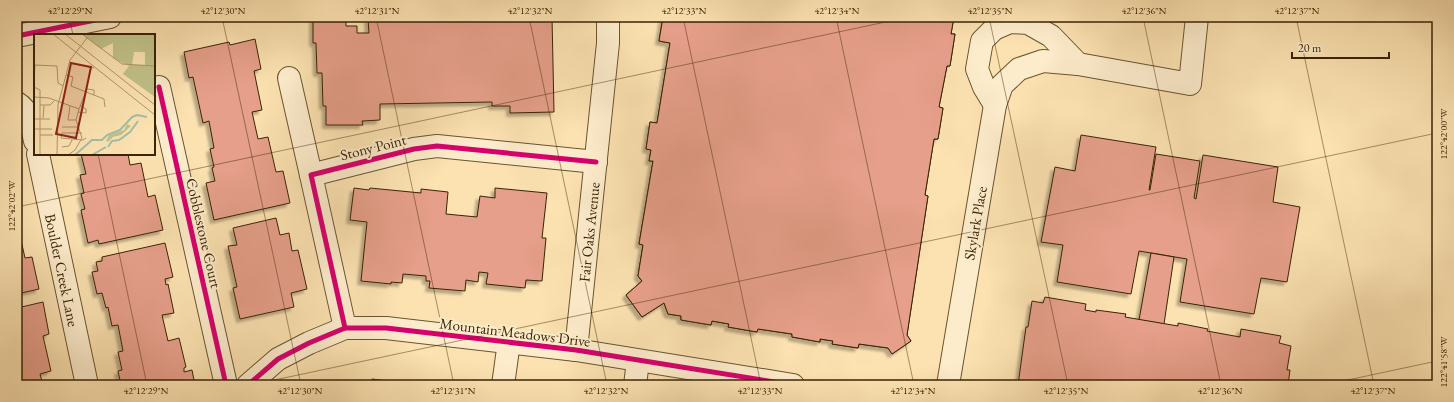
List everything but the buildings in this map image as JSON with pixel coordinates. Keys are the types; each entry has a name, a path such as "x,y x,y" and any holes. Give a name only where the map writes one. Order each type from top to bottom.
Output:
{"street":[{"path":"17,36 110,17"},
{"name":"Fair Oaks Avenue","path":"576,350 608,43 608,17"},
{"path":"995,105 984,87 977,69 982,41 994,29 1010,22 1028,23 1051,36 1078,64 1190,84 1197,17"},
{"name":"Skylark Place","path":"948,385 995,105 1002,85 1019,69 1043,61 1078,64"},
{"path":"289,78 345,328"},
{"name":"Cobblestone Court","path":"159,87 226,385"},
{"path":"17,103 22,106 31,121 34,136"},
{"name":"Stony Point","path":"311,175 414,149 437,146 596,162"},
{"name":"Boulder Creek Lane","path":"38,155 87,385"},
{"name":"Mountain Meadows Drive","path":"248,385 278,359 309,343 345,328 386,328 576,350 793,385"},
{"path":"503,385 510,342"},
{"path":"635,385 638,360"}],"cycle path":[{"path":"17,36 110,17"},
{"path":"159,87 226,385"},
{"path":"345,328 311,175 414,149 437,146 596,162"},
{"path":"248,385 278,359 309,343 345,328 386,328 576,350 793,385"}]}
